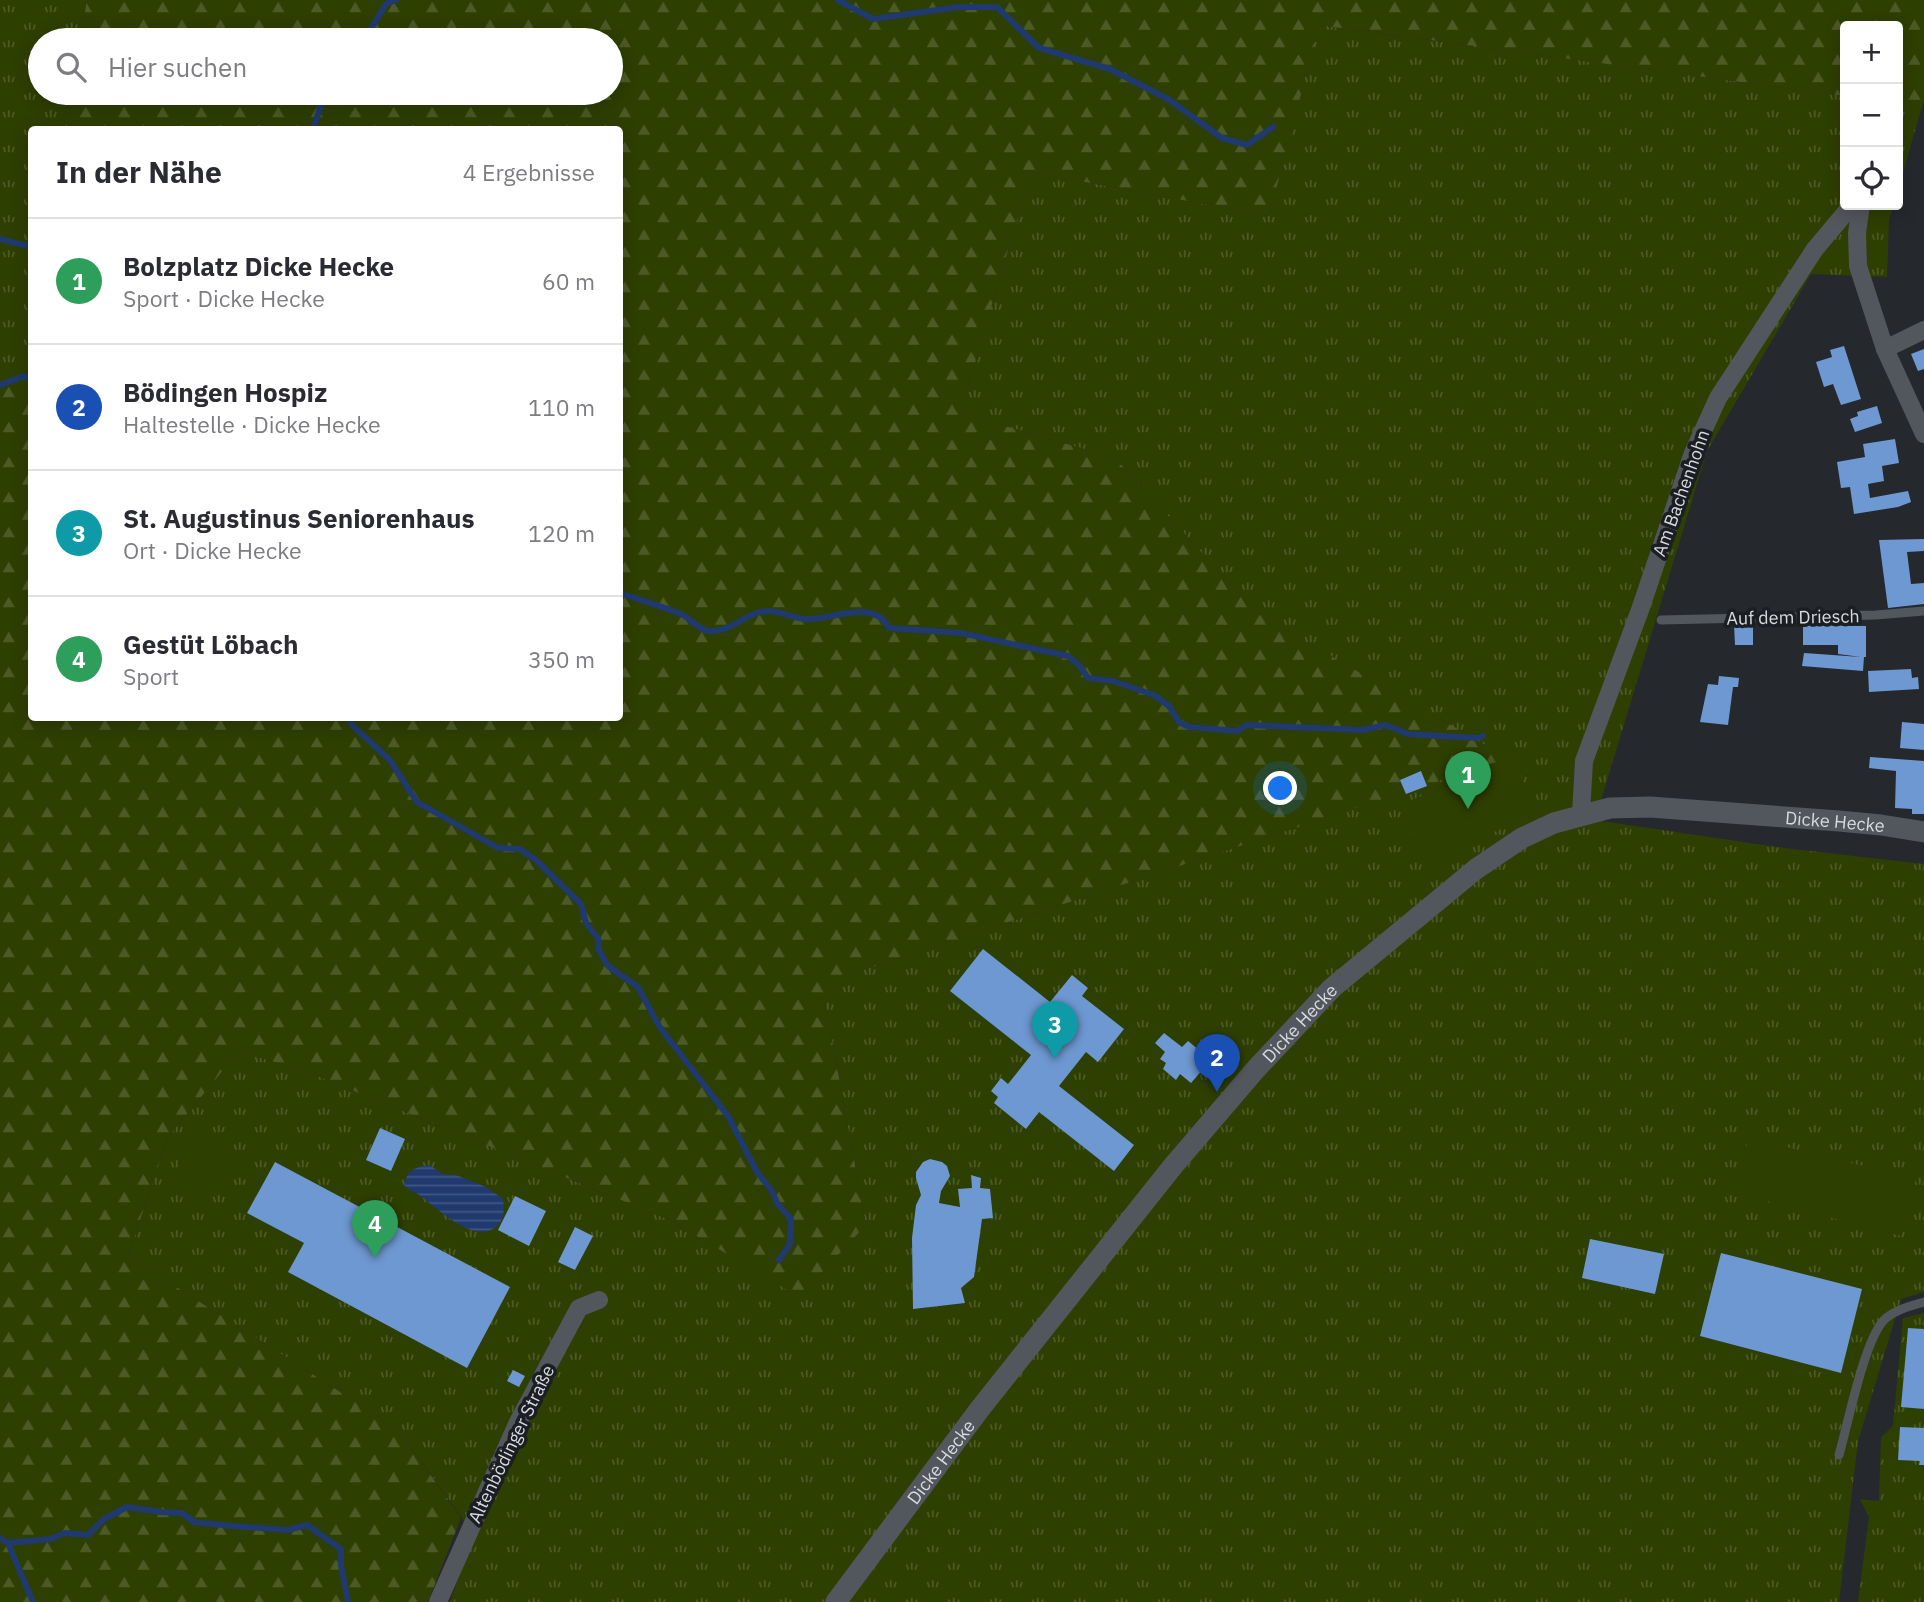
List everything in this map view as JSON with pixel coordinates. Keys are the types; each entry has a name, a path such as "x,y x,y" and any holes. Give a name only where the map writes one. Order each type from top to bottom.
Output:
{"street":[{"name":"Am Bachenhohn","path":"1581,814 1584,761 1698,442 1718,398 1815,248 1848,210"},
{"path":"1860,210 1857,233 1858,266 1885,349 1924,434"},
{"path":"1885,349 1924,330"},
{"name":"Dicke Hecke","path":"836,1602 979,1410 1191,1145 1332,988 1476,869 1522,838 1554,823 1611,808 1650,807 1881,825 1924,832"},
{"name":"Altenbödinger Straße","path":"438,1602 518,1422 579,1308 599,1300"}],"lane":[{"name":"Auf dem Driesch","path":"1661,620 1876,615 1924,611"},
{"path":"1839,1455 1872,1339 1885,1319 1924,1302"}],"green space":[{"path":"0,0 87,0 82,28 28,28 28,105 68,105 64,126 28,126 28,375 0,375"},
{"path":"87,0 1924,0 1924,101 1922,106 1903,104 1903,21 1840,21 1840,95 1319,25 1269,216 1031,172 960,413 1115,458 1258,614 1508,758 854,973 825,1002 866,1225 799,1297 670,1220 310,1073 239,1051 168,1137 128,1256 398,1429 461,1518 428,1602 0,1602 0,375 28,375 28,721 623,721 623,126 64,126 68,105 623,105 623,28 82,28"},
{"path":"1318,25 1840,95 1840,210 1892,210 1889,219 1887,277 1811,274 1707,451 1595,820 1784,848 1924,864 1924,1292 1901,1299 1858,1441 1839,1602 450,1602 474,1535 398,1429 128,1256 168,1137 239,1051 310,1073 670,1220 799,1296 866,1225 825,1002 854,973 1507,758 1258,614 1115,458 960,413 1031,172 1269,216"},
{"path":"1903,104 1922,106 1903,172"},
{"path":"1512,755 1537,813 1424,863 1399,806"},
{"path":"201,1132 211,1132 226,1140 232,1149 232,1171 226,1180 211,1188 201,1188 183,1176 178,1165 178,1155 190,1137"},
{"path":"1749,1138 1916,1179 1901,1236 1733,1192"},
{"path":"1924,1313 1924,1602 1858,1602 1869,1517 1860,1499 1879,1501 1881,1437 1893,1426 1903,1318"}],"water":[{"path":"430,1165 442,1174 456,1175 486,1187 503,1199 503,1216 498,1225 489,1231 469,1229 404,1185 412,1170"}],"building":[{"path":"1844,346 1861,399 1841,405 1833,384 1824,387 1816,362 1832,357 1830,350"},
{"path":"1924,349 1924,369 1918,371 1911,354"},
{"path":"1877,406 1882,423 1855,432 1850,419 1858,416 1857,412"},
{"path":"1895,439 1899,463 1882,466 1884,481 1868,484 1870,498 1908,491 1911,502 1898,507 1854,514 1850,487 1841,488 1837,462 1865,457 1863,444"},
{"path":"1924,539 1924,551 1907,552 1911,584 1924,583 1924,604 1888,608 1879,540"},
{"path":"1753,624 1753,645 1735,645 1734,625"},
{"path":"1803,625 1866,626 1863,671 1802,666 1804,653 1861,657 1838,654 1838,645 1803,645"},
{"path":"1911,669 1912,678 1918,677 1919,689 1869,692 1868,671"},
{"path":"1719,676 1739,678 1738,687 1733,687 1728,725 1700,722 1708,684 1718,685"},
{"path":"1902,722 1924,724 1924,750 1900,748"},
{"path":"1870,757 1924,761 1924,814 1912,814 1912,809 1895,808 1896,771 1869,768"},
{"path":"1421,771 1427,786 1406,794 1400,780"},
{"path":"983,949 1050,1002 1072,975 1088,988 1082,996 1124,1029 1098,1062 1086,1052 1059,1086 1134,1145 1114,1171 1039,1112 1026,1129 994,1103 998,1097 991,1091 1001,1078 1008,1084 1031,1055 950,991"},
{"path":"1164,1033 1182,1047 1188,1041 1211,1060 1191,1083 1180,1074 1176,1080 1163,1069 1166,1063 1160,1059 1165,1052 1155,1043"},
{"path":"380,1128 405,1139 391,1171 366,1160"},
{"path":"930,1159 947,1166 950,1176 941,1191 939,1203 960,1207 958,1189 972,1188 971,1175 981,1178 980,1188 990,1189 993,1218 982,1219 974,1277 961,1288 965,1303 913,1309 912,1238 916,1205 921,1195 916,1172 923,1162"},
{"path":"275,1162 510,1287 467,1368 288,1272 304,1243 247,1213"},
{"path":"515,1196 546,1211 529,1246 498,1230"},
{"path":"575,1227 593,1236 575,1270 558,1262"},
{"path":"1590,1239 1664,1254 1655,1294 1582,1278"},
{"path":"1721,1253 1862,1289 1841,1373 1700,1336"},
{"path":"1908,1328 1924,1329 1924,1409 1901,1407"},
{"path":"513,1370 525,1376 519,1387 507,1381"},
{"path":"1900,1427 1924,1428 1924,1465 1919,1465 1920,1461 1898,1460"}],"waterway":[{"path":"371,28 386,4 396,0"},
{"path":"838,0 873,19 959,7 997,7 1039,48 1110,69 1168,99 1222,138 1247,145 1273,127"},
{"path":"314,126 322,105"},
{"path":"0,239 28,246"},
{"path":"0,385 24,376 28,378"},
{"path":"623,594 681,614 708,631 724,629 760,612 768,611 805,619 863,612 882,619 889,628 961,633 1068,656 1088,678 1113,681 1154,695 1169,706 1179,722 1189,727 1237,731 1247,725 1363,730 1386,725 1408,734 1477,738 1483,736"},
{"path":"350,721 390,760 417,802 498,848 520,849 536,860 581,904 586,923 598,938 599,950 608,966 638,987 659,1026 728,1116 757,1172 791,1219 790,1244 779,1260"},
{"path":"0,1538 8,1543 50,1539 65,1533 88,1535 104,1519 127,1507 182,1513 194,1522 232,1526 288,1530 307,1525 341,1549 348,1602"},
{"path":"8,1543 33,1602"}],"place":[{"name":"Bolzplatz Dicke Hecke","path":"1468,809"},
{"name":"St. Augustinus Seniorenhaus","path":"1055,1059"},
{"name":"Bödingen Hospiz","path":"1217,1092"},
{"name":"Gestüt Löbach","path":"375,1258"}]}
